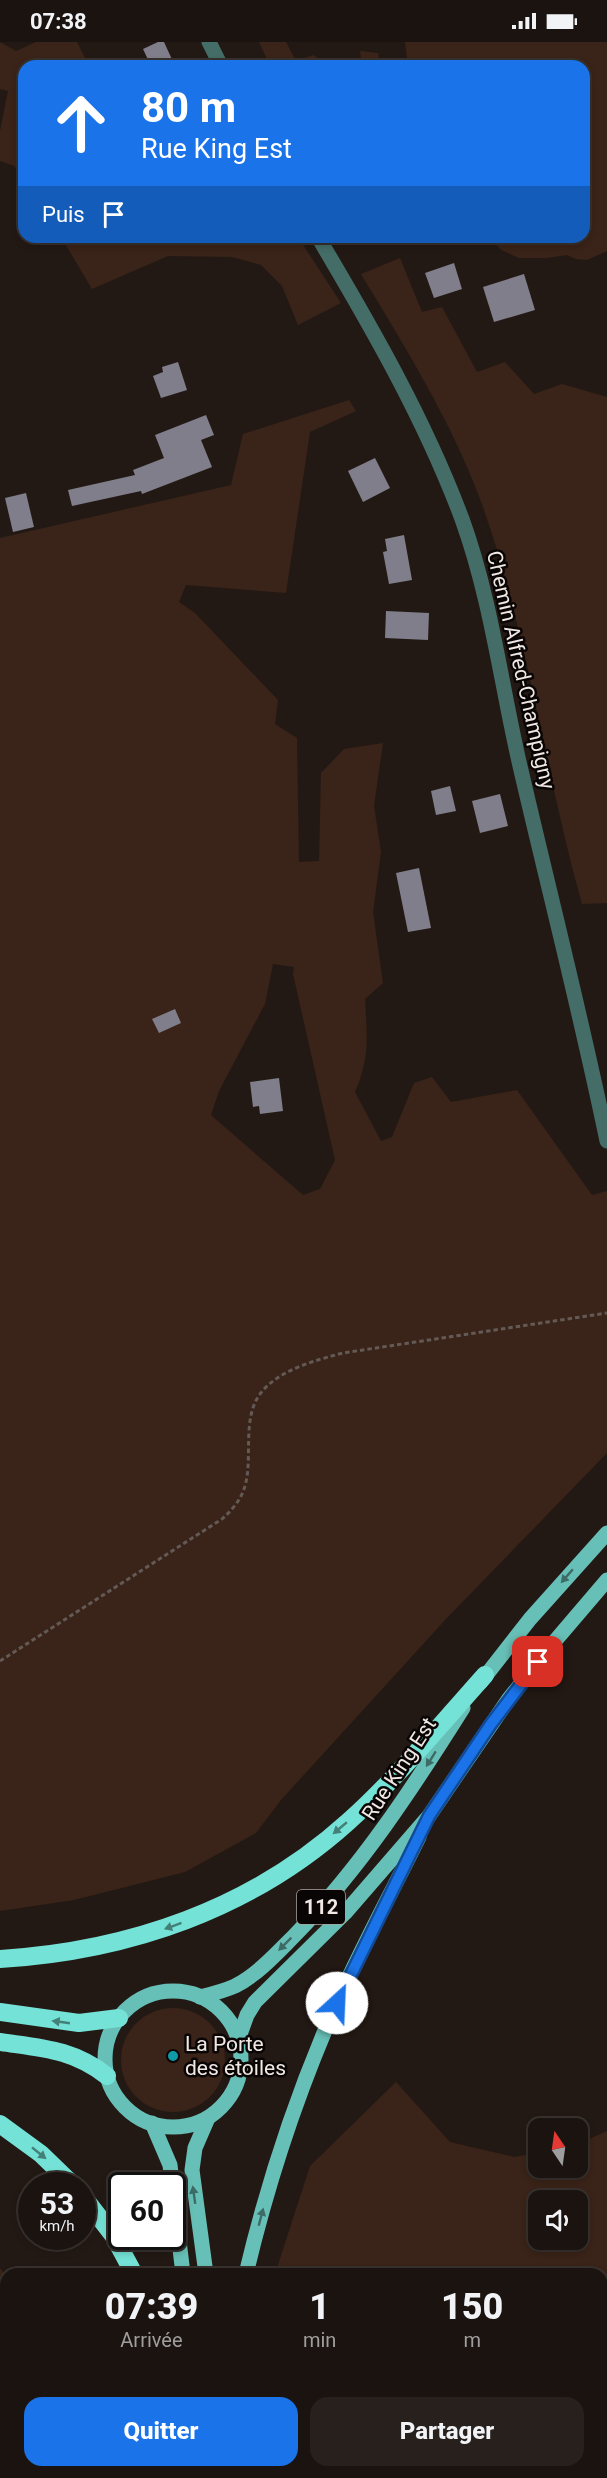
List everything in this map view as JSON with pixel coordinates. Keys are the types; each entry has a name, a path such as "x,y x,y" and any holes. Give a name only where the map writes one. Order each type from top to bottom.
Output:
{"highway":[{"path":"0,1959 66,1952 139,1937 212,1910 267,1883 315,1849 362,1809 485,1675"},
{"path":"0,2012 85,2024 119,2018"},
{"path":"0,2042 70,2054 84,2060 107,2076"},
{"path":"0,2124 41,2154 60,2172"},
{"path":"96,2213 113,2235 131,2268"}],"main road":[{"name":"Rue King Est","path":"200,1997 235,1986 247,1979 285,1945 354,1870 393,1818 485,1675 530,1619 607,1533"},
{"name":"112","path":"238,2040 249,2011 260,1996 353,1904 429,1816 508,1700 607,1581"},
{"path":"248,2268 278,2160 323,2035 353,1967 429,1816"},
{"name":"112","path":"179,1991 200,1997 222,2012 238,2040 240,2064 235,2086 223,2105 208,2118 182,2126 167,2127 152,2123 126,2108 112,2090 105,2059 107,2043 119,2018 134,2003 155,1994 179,1991"},
{"name":"112","path":"205,2268 192,2170 195,2148 208,2118"},
{"path":"152,2123 172,2171 182,2268"}],"street":[{"path":"209,42 218,60"},
{"name":"Chemin Alfred-Champigny","path":"321,243 410,401 446,479 472,548 485,593 518,759 569,966 607,1141"}],"path":[{"path":"0,1661 222,1519 232,1509 244,1489 252,1410 261,1393 285,1374 308,1363 343,1353 607,1312"}],"shaded area":[{"path":"0,42 16,51 36,42 77,42 86,60 18,60 18,171 14,166 0,161 0,131 8,91 0,89"},
{"path":"259,42 286,42 295,60 267,60"},
{"path":"405,42 607,42 607,251 587,260 567,255 519,258 501,250 495,243 590,243 590,60 407,60"},
{"path":"360,51 378,53 380,60 361,60"},
{"path":"313,55 321,60 299,60"},
{"path":"65,243 302,243 341,303 298,325 282,286 261,265 232,257 168,256 92,289"},
{"path":"400,258 422,312 442,307 477,372 505,362 534,394 562,384 607,397 607,903 582,904 511,599 480,499 441,412 361,274"},
{"path":"349,400 356,411 310,432 286,593 186,585 179,602 195,613 278,700 275,724 297,738 299,862 319,861 321,773 344,749 383,743 374,806 381,852 373,912 383,983 365,999 367,1036 365,1057 355,1092 381,1141 392,1137 414,1083 432,1077 451,1102 517,1090 592,1195 607,1191 607,1453 446,1619 281,1800 256,1833 185,1872 74,1900 0,1911 0,538 231,485 243,434","holes":["273,964 294,967 293,974 335,1160 320,1189 303,1195 211,1115 219,1091 265,1004"]},
{"path":"173,2008 193,2012 210,2023 221,2040 225,2060 221,2080 210,2097 193,2108 173,2112 153,2108 136,2097 125,2080 121,2060 125,2040 136,2023 153,2012"},
{"path":"396,2082 450,2142 514,2157 528,2155 528,2178 588,2178 588,2140 607,2131 607,2268 277,2268 310,2166"}],"building":[{"path":"158,42 164,42 172,60 148,60 143,49"},
{"path":"454,263 462,289 434,298 425,273"},
{"path":"524,274 535,310 494,322 483,287"},
{"path":"178,362 187,390 161,398 153,376 163,372 162,367"},
{"path":"206,415 214,435 201,440 212,467 142,494 141,491 72,506 68,490 135,475 133,470 164,458 155,435"},
{"path":"375,458 390,488 363,502 348,471"},
{"path":"26,493 34,527 13,532 5,498"},
{"path":"404,535 412,580 389,584 383,552 387,551 385,539"},
{"path":"386,611 429,613 428,640 385,638"},
{"path":"450,786 456,811 436,815 431,791"},
{"path":"500,794 508,826 480,833 472,801"},
{"path":"419,868 431,928 408,932 396,873"},
{"path":"175,1009 181,1023 159,1033 152,1019"},
{"path":"279,1078 283,1111 260,1114 259,1106 253,1107 250,1082"}],"place":[{"name":"La Porte des étoiles","path":"173,2056"}],"route":[{"path":"337,2003 429,1816 491,1724 538,1662"}]}
